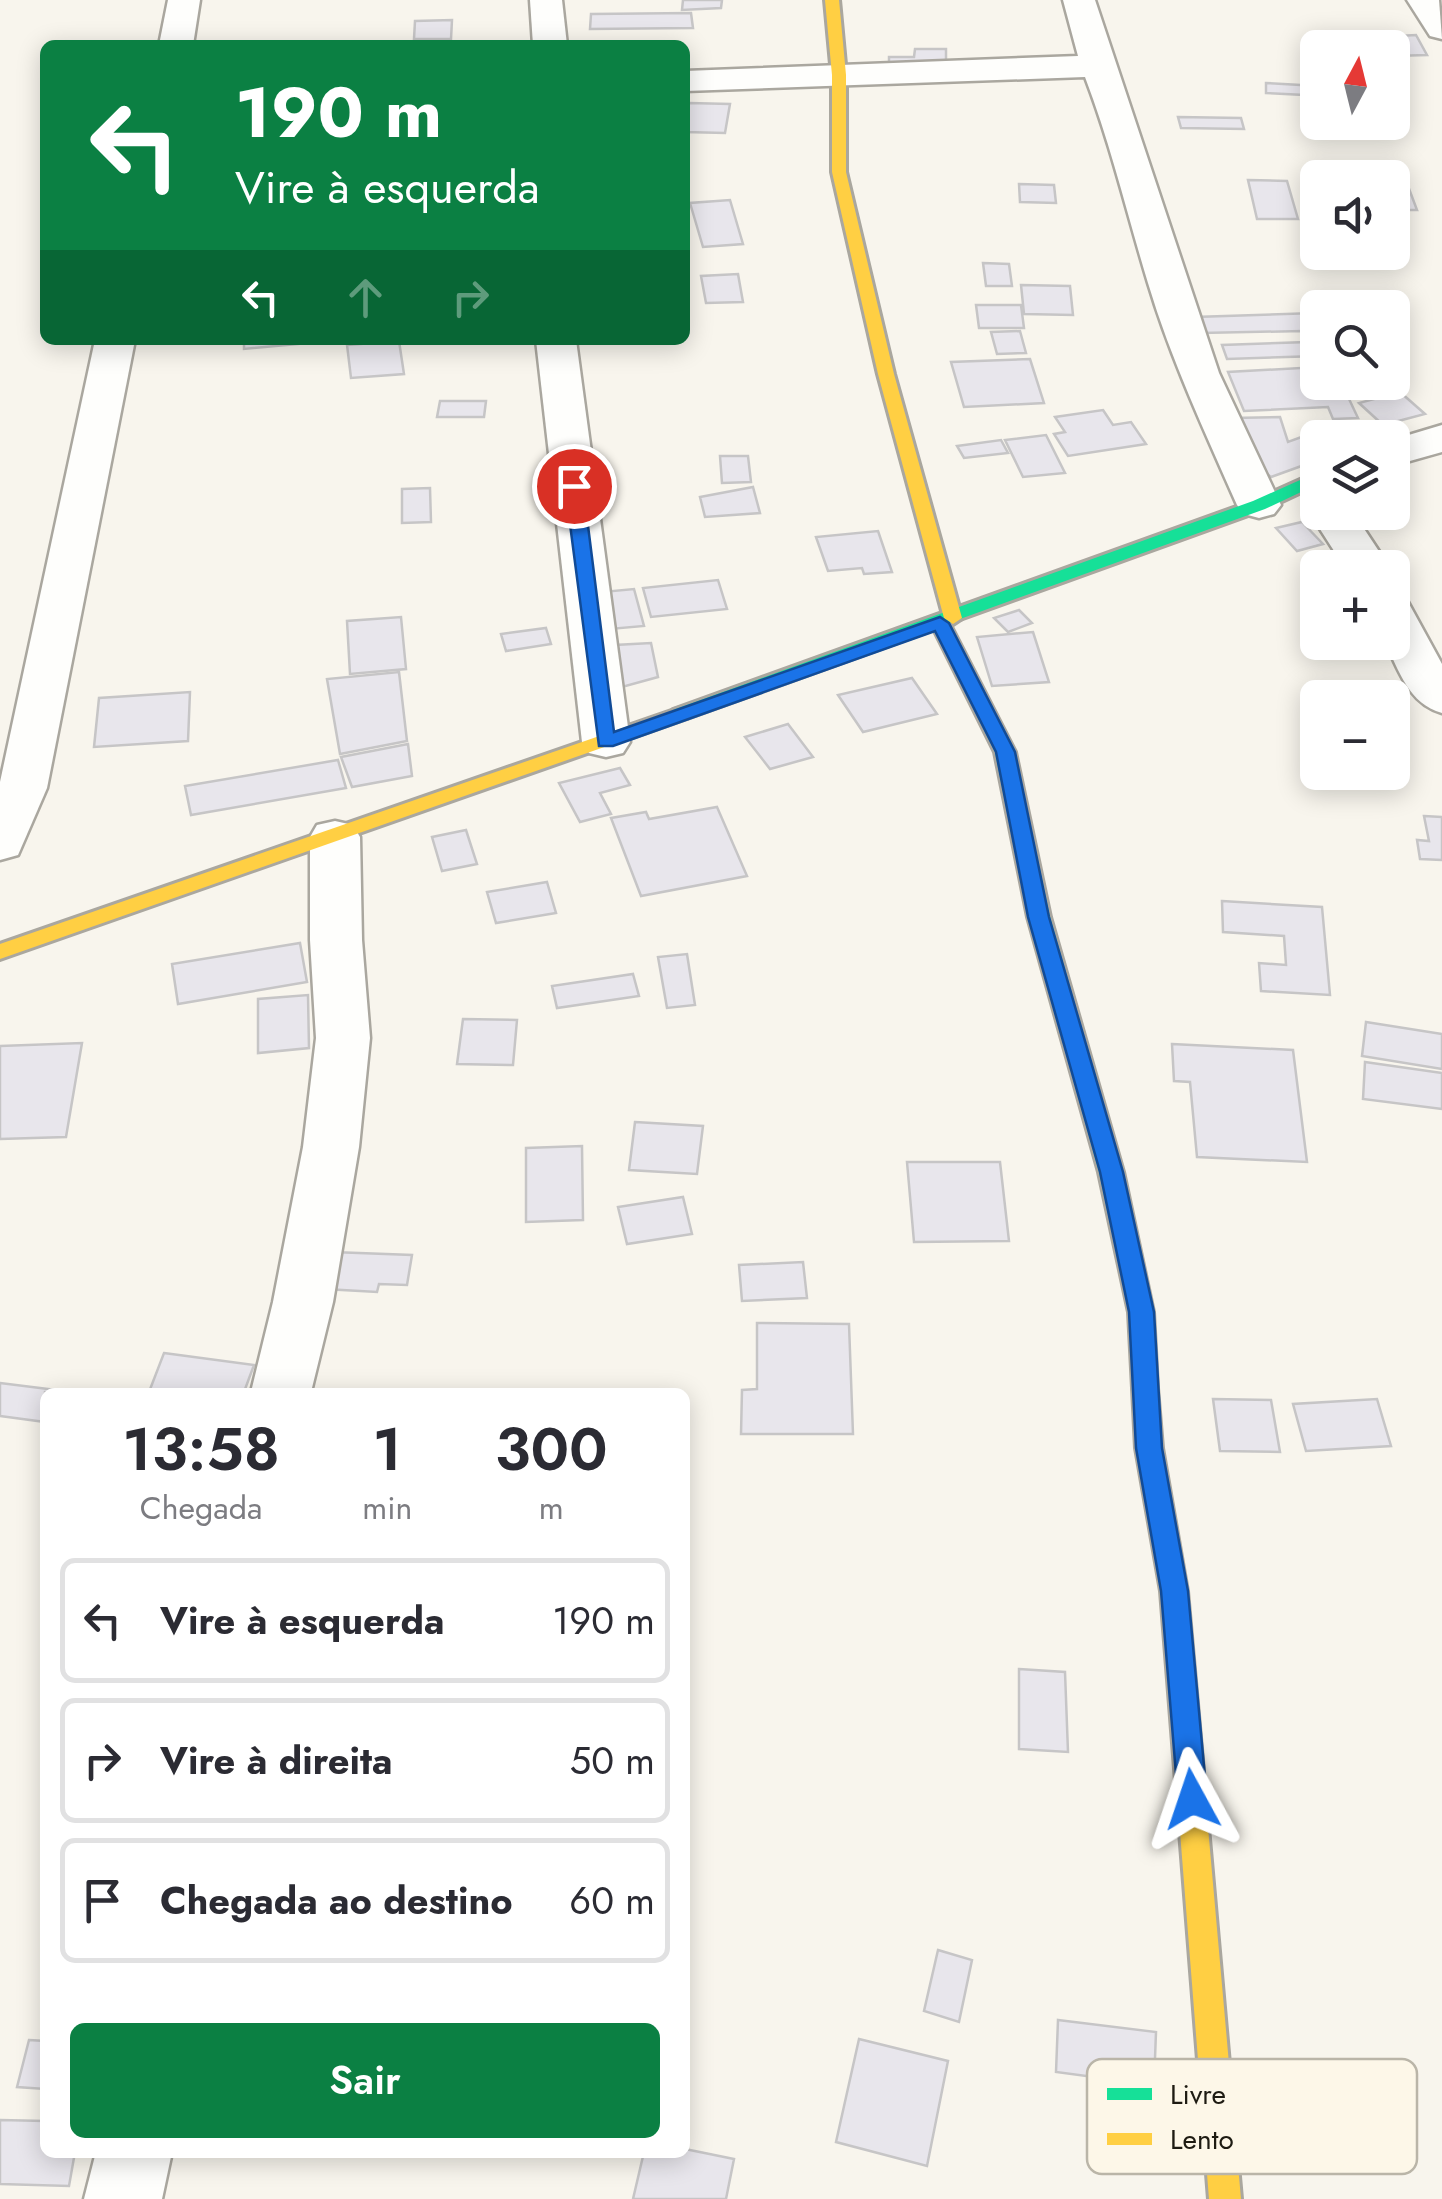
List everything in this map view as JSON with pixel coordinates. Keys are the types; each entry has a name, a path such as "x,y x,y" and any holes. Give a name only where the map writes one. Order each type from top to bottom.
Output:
{"street":[{"path":"177,40 184,0"},
{"path":"546,0 550,40"},
{"path":"832,0 839,75 839,172 850,223 946,620 1006,752 1039,917 1111,1172 1141,1312 1149,1448 1174,1591 1213,2059"},
{"path":"1079,0 1199,373 1260,506"},
{"path":"1424,0 1442,29"},
{"path":"690,80 1098,66"},
{"path":"955,71 1033,91 1126,137"},
{"path":"0,843 23,788 114,345"},
{"path":"557,345 606,742"},
{"path":"1410,448 1442,438"},
{"path":"0,952 606,742 1260,506 1300,496"},
{"path":"1410,647 1430,686 1442,698"},
{"path":"282,1388 303,1302 331,1147 344,1038 336,940 335,836"},
{"path":"122,2199 132,2158"},
{"path":"1223,2174 1225,2199"}],"building":[{"path":"683,0 722,0 721,8 682,10"},
{"path":"691,13 693,28 590,29 591,14"},
{"path":"452,20 451,39 414,39 415,21"},
{"path":"1410,35 1416,35 1427,55 1410,55"},
{"path":"915,49 946,49 946,67 889,66 889,57 914,57"},
{"path":"1266,83 1300,85 1300,95 1266,93"},
{"path":"690,103 730,104 725,133 690,132"},
{"path":"1178,117 1241,118 1244,129 1181,128"},
{"path":"1248,180 1287,181 1298,219 1257,219"},
{"path":"1019,184 1054,185 1056,203 1020,202"},
{"path":"1410,191 1417,210 1410,210"},
{"path":"730,200 743,244 703,247 690,203"},
{"path":"983,263 1009,264 1012,286 986,286"},
{"path":"738,274 743,302 706,303 701,276"},
{"path":"1021,285 1070,286 1073,315 1024,314"},
{"path":"976,305 1021,305 1024,328 979,328"},
{"path":"1300,314 1300,331 1201,333 1195,317"},
{"path":"1020,331 1026,353 997,354 991,332"},
{"path":"1300,342 1300,357 1227,359 1222,345"},
{"path":"244,345 286,345 244,349"},
{"path":"347,345 400,345 404,374 351,378"},
{"path":"1030,359 1044,403 964,407 951,362"},
{"path":"1300,368 1300,400 1350,400 1358,418 1333,419 1328,407 1244,411 1228,372"},
{"path":"1409,400 1425,414 1402,420 1378,420 1359,403"},
{"path":"440,401 486,401 484,417 437,417"},
{"path":"1103,410 1113,425 1131,422 1146,444 1068,456 1054,434 1065,432 1055,417"},
{"path":"1280,417 1288,442 1300,438 1300,467 1271,477 1245,457 1232,418"},
{"path":"1046,435 1065,473 1023,477 1005,440"},
{"path":"1001,440 1008,453 964,458 957,446"},
{"path":"720,456 748,456 751,482 722,483"},
{"path":"753,487 760,513 705,517 700,497"},
{"path":"430,488 431,522 402,523 402,489"},
{"path":"1300,522 1300,530 1310,530 1323,544 1297,551 1276,528"},
{"path":"878,531 892,572 864,574 862,568 828,571 816,537"},
{"path":"718,580 727,609 651,617 643,588"},
{"path":"634,589 644,626 610,629 602,592"},
{"path":"1019,610 1032,623 1008,632 994,618"},
{"path":"401,617 406,669 350,674 347,621"},
{"path":"546,628 551,644 506,651 501,634"},
{"path":"1033,632 1049,682 992,686 977,637"},
{"path":"651,643 658,677 622,687 615,645"},
{"path":"399,672 407,741 340,754 327,679"},
{"path":"912,678 937,714 863,732 838,695"},
{"path":"190,692 188,741 94,747 99,698"},
{"path":"788,724 813,757 770,769 745,737"},
{"path":"408,744 412,776 352,787 341,757"},
{"path":"338,760 346,788 191,815 185,786"},
{"path":"620,768 630,785 600,793 611,814 580,822 559,783"},
{"path":"717,807 747,876 641,896 611,818 646,812 649,819"},
{"path":"1424,816 1442,817 1442,860 1420,859 1417,840 1429,841"},
{"path":"466,830 477,864 442,871 432,837"},
{"path":"547,882 556,913 496,923 487,892"},
{"path":"1222,901 1322,907 1330,995 1261,991 1259,963 1286,965 1284,936 1223,932"},
{"path":"300,943 307,982 178,1004 172,964"},
{"path":"687,954 695,1005 667,1008 658,957"},
{"path":"633,974 639,996 557,1008 552,986"},
{"path":"308,995 309,1048 258,1053 258,999"},
{"path":"463,1019 517,1020 513,1065 457,1064"},
{"path":"1366,1022 1442,1034 1442,1069 1362,1056"},
{"path":"82,1043 66,1137 0,1139 0,1046"},
{"path":"1172,1044 1293,1050 1307,1162 1197,1157 1190,1082 1174,1081"},
{"path":"1365,1062 1442,1073 1442,1109 1363,1099"},
{"path":"635,1122 703,1126 697,1174 629,1170"},
{"path":"582,1146 583,1220 526,1222 526,1148"},
{"path":"907,1162 1000,1162 1009,1241 914,1242"},
{"path":"683,1197 692,1234 627,1244 618,1207"},
{"path":"332,1252 412,1255 407,1285 379,1284 377,1292 325,1289"},
{"path":"803,1262 807,1298 742,1301 739,1265"},
{"path":"757,1323 849,1324 853,1434 741,1434 742,1390 757,1389"},
{"path":"164,1353 254,1365 245,1388 151,1388"},
{"path":"0,1383 40,1388 40,1421 0,1416"},
{"path":"1213,1399 1271,1400 1280,1452 1220,1451"},
{"path":"1377,1399 1391,1446 1306,1451 1293,1404"},
{"path":"1019,1669 1065,1672 1068,1752 1019,1749"},
{"path":"938,1950 972,1960 959,2022 924,2011"},
{"path":"1058,2020 1156,2032 1155,2059 1087,2059 1087,2076 1056,2072"},
{"path":"859,2039 948,2061 927,2166 836,2142"},
{"path":"29,2040 40,2041 40,2089 17,2087"},
{"path":"0,2120 40,2121 40,2158 74,2158 69,2186 0,2184"},
{"path":"690,2150 734,2159 726,2199 633,2199 643,2158 690,2158"}],"traffic: fast":[{"path":"680,714 1259,505 1300,486"},
{"path":"940,623 1005,752 1039,917 1111,1172 1141,1312 1145,1388"}],"traffic: slow":[{"path":"832,0 839,75 839,172 886,374 953,618"},
{"path":"0,952 680,714"},
{"path":"1145,1388 1149,1448 1174,1591 1213,2059"},
{"path":"1223,2174 1225,2199"}],"route":[{"path":"574,486 606,742 940,623 969,687 1006,752 1039,917 1111,1172 1141,1312 1149,1448 1174,1591 1192,1799"}]}
